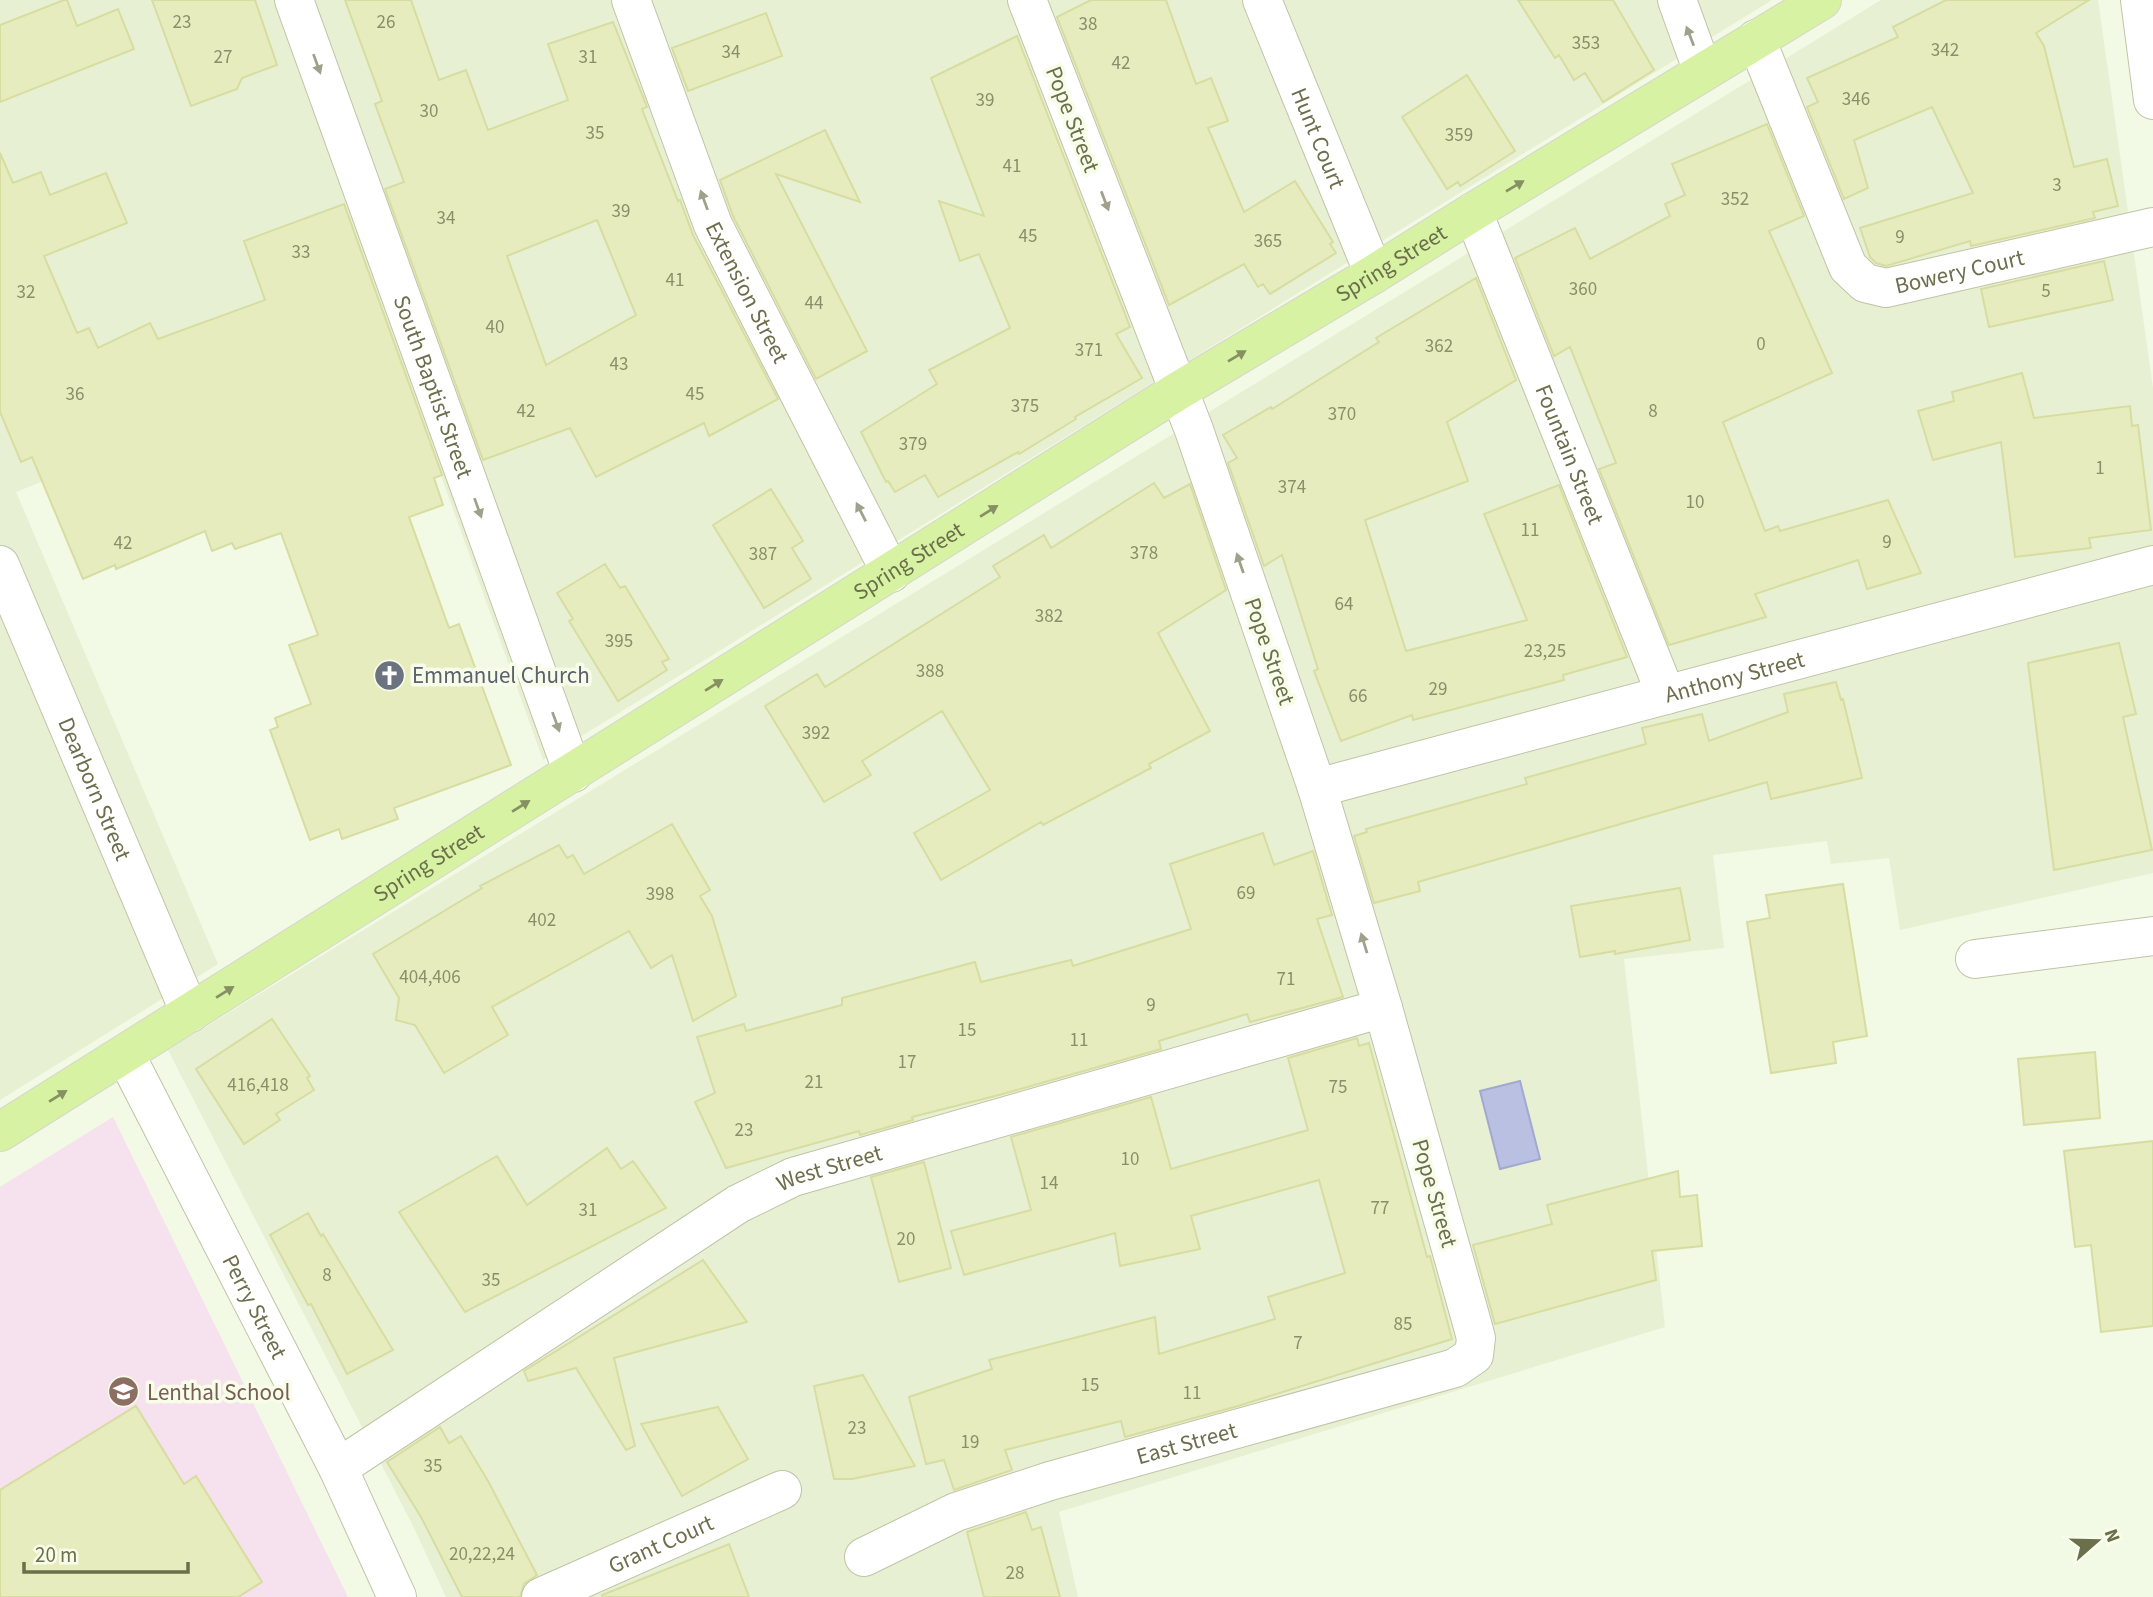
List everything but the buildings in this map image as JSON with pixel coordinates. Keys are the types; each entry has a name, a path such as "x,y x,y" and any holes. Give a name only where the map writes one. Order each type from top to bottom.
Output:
{"main road":[{"name":"Spring Street","path":"0,1132 1178,391 1822,0"}],"street":[{"name":"South Baptist Street","path":"294,0 573,773"},
{"name":"Extension Street","path":"631,0 713,225 891,573"},
{"name":"Pope Street","path":"1027,0 1194,430 1317,788 1383,1008 1470,1316"},
{"name":"Hunt Court","path":"1262,0 1374,274"},
{"path":"1677,0 1703,72"},
{"path":"2140,0 2153,100"},
{"name":"Bowery Court","path":"1756,39 1848,268 1865,284 1886,288 2153,227"},
{"name":"Fountain Street","path":"1473,212 1666,695"},
{"name":"Dearborn Street","path":"0,565 190,1013"},
{"name":"Anthony Street","path":"1317,788 2153,565"},
{"path":"1975,959 2153,936"},
{"name":"West Street","path":"338,1468 738,1204 793,1177 1383,1008"},
{"name":"Perry Street","path":"125,1054 338,1468 397,1597"},
{"name":"East Street","path":"864,1557 956,1512 1050,1481 1455,1368 1474,1355 1476,1338 1470,1316"},
{"name":"Grant Court","path":"541,1597 782,1490"}],"shaded area":[{"path":"0,0 1772,0 543,760 379,303 174,428 16,492 218,964 0,1100"},
{"path":"1881,0 2098,0 2153,388 2153,873 1900,930 1889,858 1831,864 1827,841 1713,855 1724,948 1624,959 1665,1327 1059,1512 1078,1597 446,1597 414,1528 168,1050"},
{"name":"Lenthal School","path":"113,1117 348,1597 0,1597 0,1187"}],"water":[{"path":"1520,1081 1540,1159 1500,1169 1480,1091"}],"place":[{"name":"Emmanuel Church","path":"389,675"},
{"name":"Lenthal School","path":"124,1392"}]}
